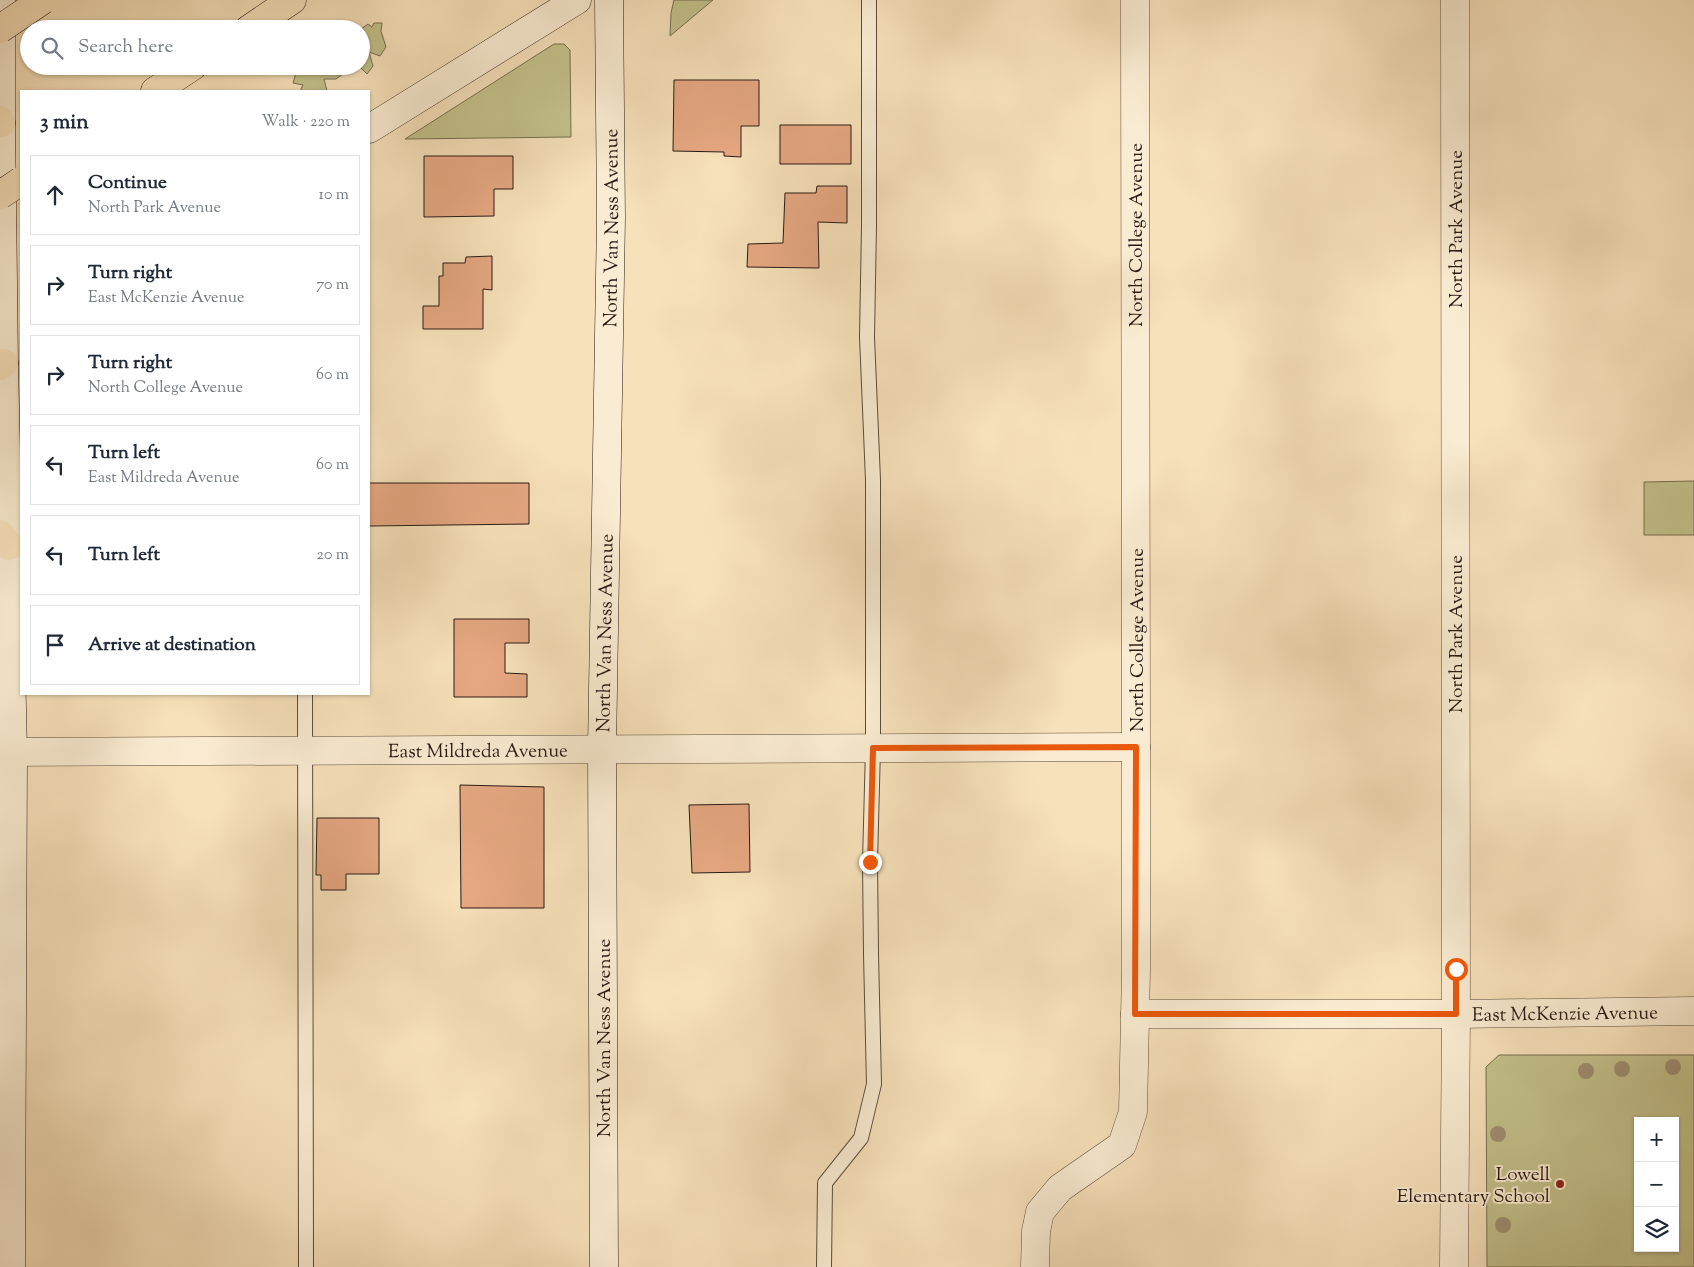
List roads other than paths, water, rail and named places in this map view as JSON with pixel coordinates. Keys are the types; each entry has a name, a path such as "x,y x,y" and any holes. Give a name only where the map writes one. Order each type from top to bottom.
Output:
{"highway":[{"path":"0,29 43,0"},
{"path":"262,20 292,0"},
{"path":"157,90 179,75"},
{"path":"0,195 20,181"}],"street":[{"path":"1,0 0,121 8,360 4,540 11,1267"},
{"path":"370,129 577,0"},
{"name":"North Van Ness Avenue","path":"604,1267 602,749 611,218 610,0"},
{"name":"North College Avenue","path":"1035,1267 1036,1231 1040,1212 1060,1188 1122,1146 1133,1112 1136,747 1135,0"},
{"name":"North Park Avenue","path":"1454,1267 1456,1014 1455,0"},
{"name":"East Mildreda Avenue","path":"7,752 1136,747"},
{"name":"East McKenzie Avenue","path":"1135,1014 1456,1014 1694,1011"}],"lane":[{"path":"824,1267 824,1183 861,1138 874,1084 870,871 873,748 873,480 866,337 869,225 869,0"},
{"path":"305,695 306,1267"}],"place":[{"name":"Lowell Elementary School","path":"1560,1184"}]}
